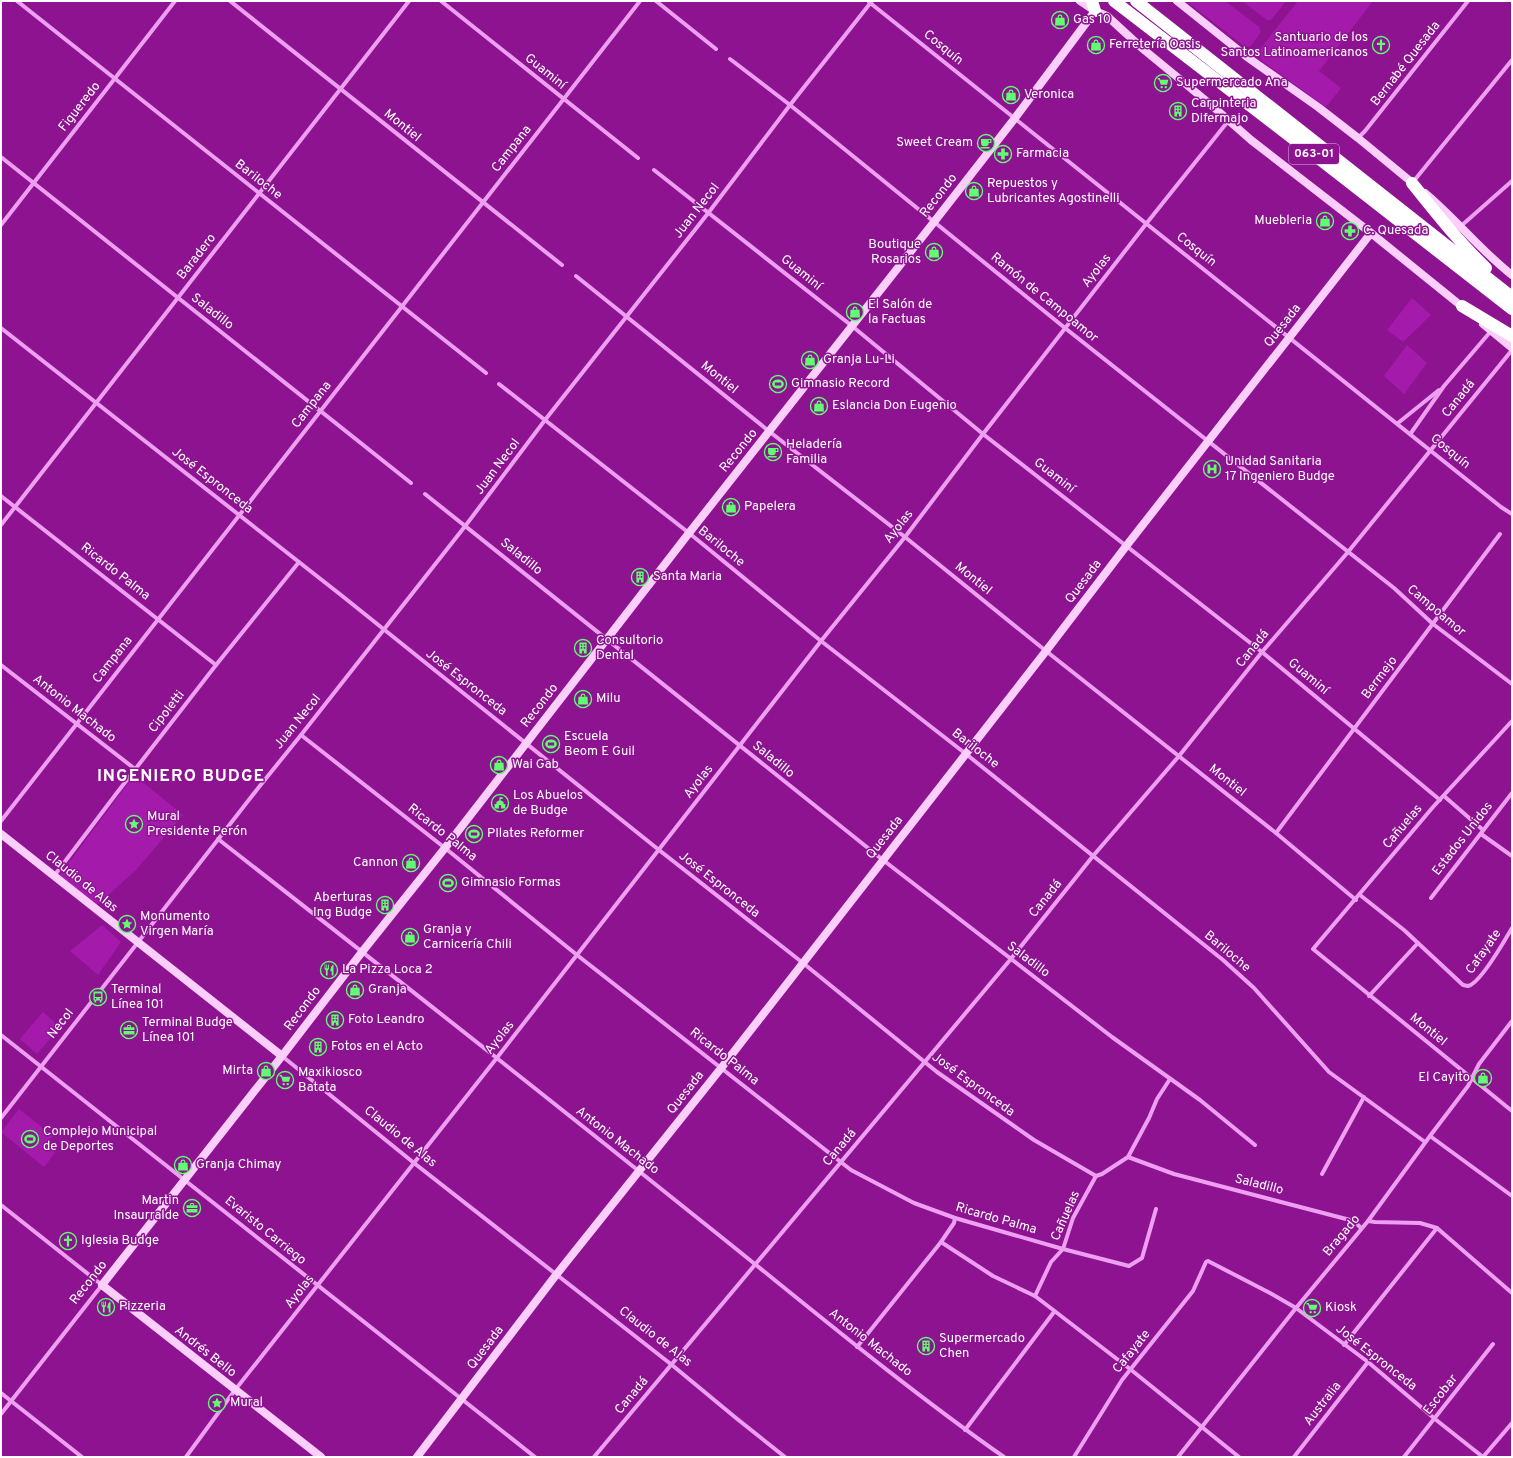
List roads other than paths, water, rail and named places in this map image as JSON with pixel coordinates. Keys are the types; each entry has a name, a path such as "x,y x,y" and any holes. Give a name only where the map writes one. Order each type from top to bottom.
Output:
{"highway":[{"name":"063-01","path":"1114,1 1512,309"},
{"name":"063-01","path":"1136,1 1512,297"},
{"path":"1412,183 1466,249 1512,292"},
{"path":"1462,306 1512,336"}],"street":[{"name":"Bariloche","path":"17,1 486,373"},
{"name":"Figueredo","path":"1,225 175,1"},
{"name":"Montiel","path":"230,1 562,265"},
{"name":"Baradero","path":"1,525 409,1"},
{"name":"Guaminí","path":"441,1 638,158"},
{"name":"Campana","path":"1,821 640,1"},
{"path":"656,1 716,49"},
{"path":"1080,1 1094,6 1112,20 1143,49 1251,140 1371,233 1462,306 1512,349"},
{"path":"1177,1 1247,57 1318,107 1358,138 1439,205 1483,250 1512,275"},
{"name":"Bernabé Quesada","path":"1358,138 1468,1"},
{"name":"Juan Necol","path":"137,942 466,525 545,420 709,212 870,2"},
{"name":"Cosquín","path":"870,2 1146,224 1512,514"},
{"name":"Recondo","path":"1,1414 12,1402 362,952 446,848 689,533 770,432 1015,118 1094,6"},
{"name":"Ramón de Campoamor","path":"730,59 790,105 1065,328 1348,552"},
{"path":"1412,183 1512,60"},
{"name":"Ayolas","path":"186,1457 235,1390 578,955 739,745 904,537 1146,224 1229,120"},
{"name":"Saladillo","path":"1,157 411,483"},
{"name":"Guaminí","path":"654,170 852,326 983,434 1262,652 1440,800"},
{"path":"1461,226 1512,181"},
{"name":"Quesada","path":"417,1457 556,1275 722,1067 1371,233"},
{"name":"Montiel","path":"576,276 770,432 1276,833 1356,900"},
{"name":"José Espronceda","path":"1,328 299,562 659,850 803,963 925,1062 1023,1133 1096,1176"},
{"path":"1411,433 1444,386 1491,331"},
{"name":"Canadá","path":"594,1457 1010,960 1093,856 1179,756 1262,652 1348,552 1512,349"},
{"name":"Bariloche","path":"499,384 689,533 821,641 966,754 1234,969 1254,988 1329,1072 1425,1142"},
{"path":"1398,423 1444,386"},
{"name":"Saladillo","path":"425,494 466,525 739,745 1010,960 1112,1037 1200,1100 1255,1145"},
{"name":"Ricardo Palma","path":"1,496 216,665"},
{"name":"Bermejo","path":"1276,833 1500,534"},
{"name":"Campoamor","path":"1348,552 1394,588 1433,624 1512,684"},
{"name":"Cipoletti","path":"54,876 216,665 299,562"},
{"name":"Antonio Machado","path":"1,665 135,769"},
{"name":"Cañuelas","path":"1314,949 1440,800 1512,721"},
{"name":"Ricardo Palma","path":"301,735 446,848 578,955 722,1067 841,1163 914,1203 955,1218 1062,1249 1129,1266 1142,1258 1156,1209"},
{"name":"Estados Unidos","path":"1431,898 1512,793"},
{"path":"1444,796 1482,832 1512,856"},
{"name":"Claudio de Alas","path":"1,834 282,1056 414,1163 672,1365 785,1457"},
{"name":"Antonio Machado","path":"218,839 640,1171 857,1347 965,1430 1004,1457"},
{"path":"1360,895 1418,943 1369,996"},
{"name":"Cafayate","path":"1418,943 1463,985 1471,985 1475,983 1494,958 1512,928"},
{"name":"Necol","path":"1,1118 137,942"},
{"name":"Montiel","path":"1314,949 1369,996 1512,1111"},
{"name":"Bragado","path":"1178,1457 1360,1228 1368,1221 1425,1142 1468,1086 1479,1064 1512,1021"},
{"name":"Evaristo Carriego","path":"1,1035 535,1457"},
{"path":"1096,1176 1102,1174 1128,1157 1149,1118 1157,1099 1170,1079"},
{"path":"1322,1174 1364,1097"},
{"path":"1430,1136 1512,1196"},
{"name":"Saladillo","path":"1128,1157 1174,1174 1350,1220 1356,1223 1360,1228"},
{"name":"Cañuelas","path":"1034,1296 1051,1262 1062,1249 1073,1218 1096,1176"},
{"name":"Andrés Bello","path":"1,1204 102,1286 321,1457"},
{"path":"857,1347 941,1242 954,1223 955,1218"},
{"path":"1368,1221 1420,1223 1436,1228 1512,1293"},
{"path":"1344,1345 1436,1228"},
{"path":"941,1242 993,1276 1034,1296 1130,1369 1239,1457"},
{"name":"José Espronceda","path":"1208,1261 1296,1308 1368,1362 1435,1419 1483,1457"},
{"name":"Cafayate","path":"1074,1457 1130,1369 1193,1292 1206,1262 1208,1261"},
{"path":"965,1430 1014,1368 1054,1312"},
{"name":"Escobar","path":"1404,1457 1493,1344"},
{"name":"Australia","path":"1294,1457 1368,1362"},
{"path":"1,1393 82,1457"},
{"path":"1483,1457 1512,1423"}],"place":[{"name":"Gas 10","path":"1060,20"},
{"name":"Ferretería Oasis","path":"1096,45"},
{"name":"Santuario de los Santos Latinoamericanos","path":"1381,45"},
{"name":"Supermercado Ana","path":"1163,83"},
{"name":"Veronica","path":"1011,95"},
{"name":"Carpinteria Difermajo","path":"1178,111"},
{"name":"Sweet Cream","path":"986,143"},
{"name":"Farmacia","path":"1003,154"},
{"name":"Repuestos y Lubricantes Agostinelli","path":"974,191"},
{"name":"Muebleria","path":"1325,221"},
{"name":"C. Quesada","path":"1350,231"},
{"name":"Boutique Rosarios","path":"934,252"},
{"name":"El Salón de la Factuas","path":"855,312"},
{"name":"Granja Lu-Li","path":"810,360"},
{"name":"Gimnasio Record","path":"778,384"},
{"name":"Eslancia Don Eugenio","path":"819,406"},
{"name":"Heladería Familia","path":"773,452"},
{"name":"Unidad Sanitaria 17 Ingeniero Budge","path":"1212,469"},
{"name":"Papelera","path":"731,507"},
{"name":"Santa Maria","path":"640,577"},
{"name":"Consultorio Dental","path":"583,648"},
{"name":"Milu","path":"583,699"},
{"name":"Escuela Beom E Guil","path":"551,744"},
{"name":"Wai Gab","path":"499,765"},
{"name":"Los Abuelos de Budge","path":"500,803"},
{"name":"Mural Presidente Perón","path":"134,824"},
{"name":"PIlates Reformer","path":"474,834"},
{"name":"Cannon","path":"411,863"},
{"name":"Gimnasio Formas","path":"448,883"},
{"name":"Aberturas Ing Budge","path":"385,905"},
{"name":"Monumento Virgen María","path":"127,924"},
{"name":"Granja y Carnicería Chili","path":"410,937"},
{"name":"La Pizza Loca 2","path":"329,970"},
{"name":"Granja","path":"355,990"},
{"name":"Terminal Línea 101","path":"98,997"},
{"name":"Foto Leandro","path":"335,1020"},
{"name":"Terminal Budge Línea 101","path":"129,1030"},
{"name":"Fotos en el Acto","path":"318,1047"},
{"name":"Mirta","path":"266,1071"},
{"name":"El Cayito","path":"1483,1078"},
{"name":"Maxikiosco Batata","path":"285,1080"},
{"name":"Complejo Municipal de Deportes","path":"30,1139"},
{"name":"Granja Chimay","path":"183,1165"},
{"name":"Martin Insaurralde","path":"192,1208"},
{"name":"Iglesia Budge","path":"68,1241"},
{"name":"Pizzeria","path":"106,1307"},
{"name":"Kiosk","path":"1312,1308"},
{"name":"Supermercado Chen","path":"926,1346"},
{"name":"Mural","path":"217,1403"}],"district":[{"name":"INGENIERO BUDGE","path":"181,777"}]}
